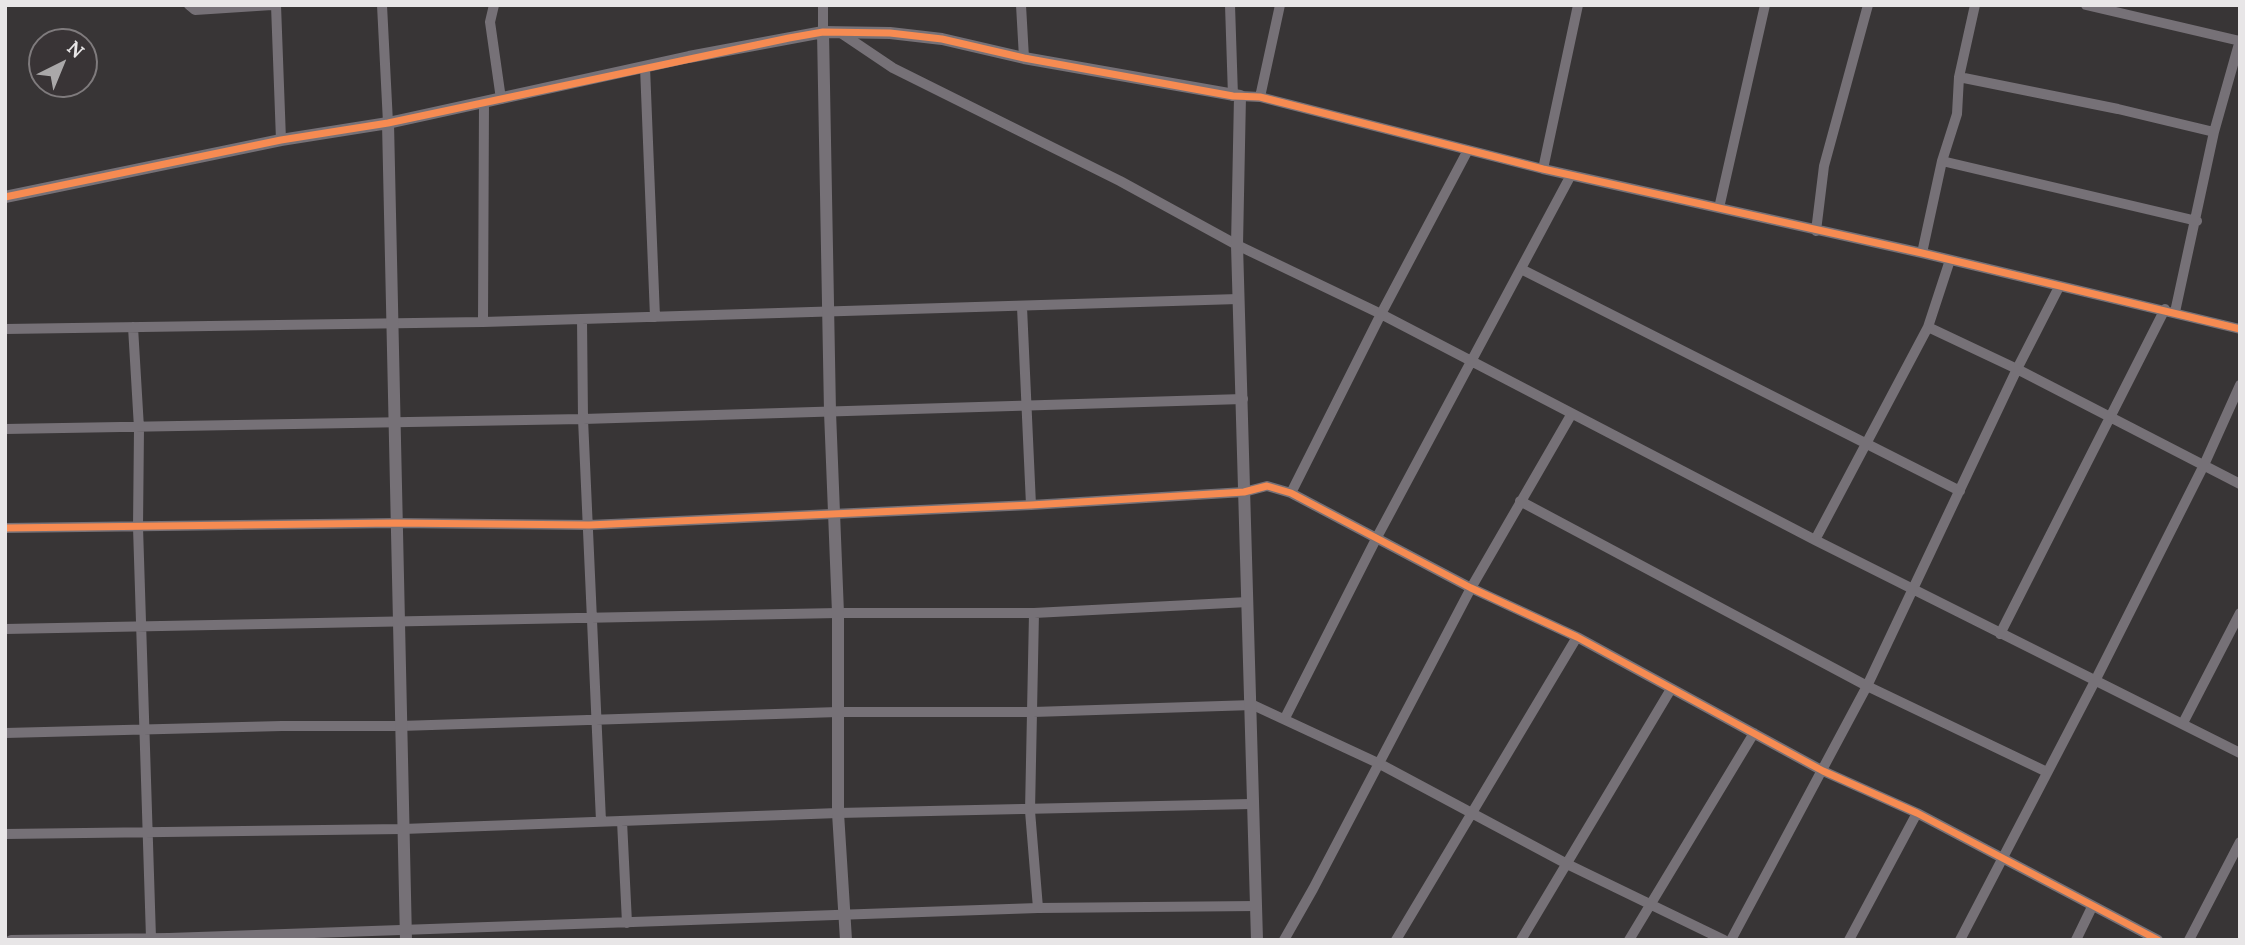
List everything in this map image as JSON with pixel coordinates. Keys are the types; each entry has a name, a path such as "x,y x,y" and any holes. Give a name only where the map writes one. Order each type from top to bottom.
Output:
{"street":[{"path":"189,5 195,10 274,5 281,140"},
{"path":"382,5 388,122 394,523 406,934"},
{"path":"494,5 490,22 500,99"},
{"path":"823,5 830,412 838,613 838,813 846,940"},
{"path":"1021,5 1024,58"},
{"path":"1230,5 1236,96 1238,299 1253,705 1251,804 1257,940"},
{"path":"1260,97 1280,5"},
{"path":"1543,169 1578,5"},
{"path":"1719,208 1765,5"},
{"path":"1816,231 1824,166 1868,5"},
{"path":"1922,253 1942,161 1956,114 1959,77 1975,5"},
{"path":"2000,634 2110,417 2170,311 2197,221 2214,132 2240,41 2086,5"},
{"path":"5,197 281,140 388,122 823,32 890,33 942,39 1024,58 1236,96 1260,97 1543,169 1922,253 2240,330"},
{"path":"841,33 893,68 1120,180 1237,245 1381,314 1571,415 1913,590 2240,752"},
{"path":"645,67 655,317"},
{"path":"1959,77 2118,109 2214,132"},
{"path":"483,322 484,102"},
{"path":"1291,493 1381,314 1468,150"},
{"path":"1942,161 2197,221"},
{"path":"1284,718 1376,539 1572,175"},
{"path":"1815,540 1928,327 1950,260"},
{"path":"1521,269 1961,492"},
{"path":"1731,940 1867,686 2017,369 2059,287"},
{"path":"5,329 483,322 1238,299"},
{"path":"1022,307 1031,505"},
{"path":"582,319 583,419 601,821"},
{"path":"133,327 139,428 138,527 151,938"},
{"path":"1928,327 2017,369 2240,484"},
{"path":"1960,940 2204,465 2240,385"},
{"path":"5,429 583,419 1243,399"},
{"path":"1284,940 1380,764 1471,588 1571,415"},
{"path":"5,528 394,523 589,525 1031,505 1244,492 1267,486 1291,493 1471,588 1577,637 1823,771 1917,813 2158,940"},
{"path":"1520,501 1867,686 2047,772"},
{"path":"5,629 397,624 838,613 1034,613 1248,602"},
{"path":"1034,613 1030,811 1038,908"},
{"path":"2183,723 2240,613"},
{"path":"1396,940 1577,637"},
{"path":"1521,940 1671,689"},
{"path":"5,733 400,726 838,712 1033,712 1253,705 1380,764 1567,864 1724,940"},
{"path":"1629,940 1754,733"},
{"path":"5,834 148,830 403,830 838,813 1030,811 1251,804"},
{"path":"1849,940 1917,813"},
{"path":"622,821 627,923"},
{"path":"2189,940 2240,842"},
{"path":"11,940 406,934 845,914 1038,908 1256,906"},
{"path":"2076,940 2092,907"}],"cycle path":[{"path":"5,197 281,140 388,123 789,38 823,32 890,33 942,39 1024,58 1233,96 1260,97 1543,169 1922,253 2240,329"},
{"path":"5,528 395,523 589,525 1031,505 1244,492 1267,486 1291,493 1471,588 1577,637 1823,771 1917,813 2158,940"}]}
